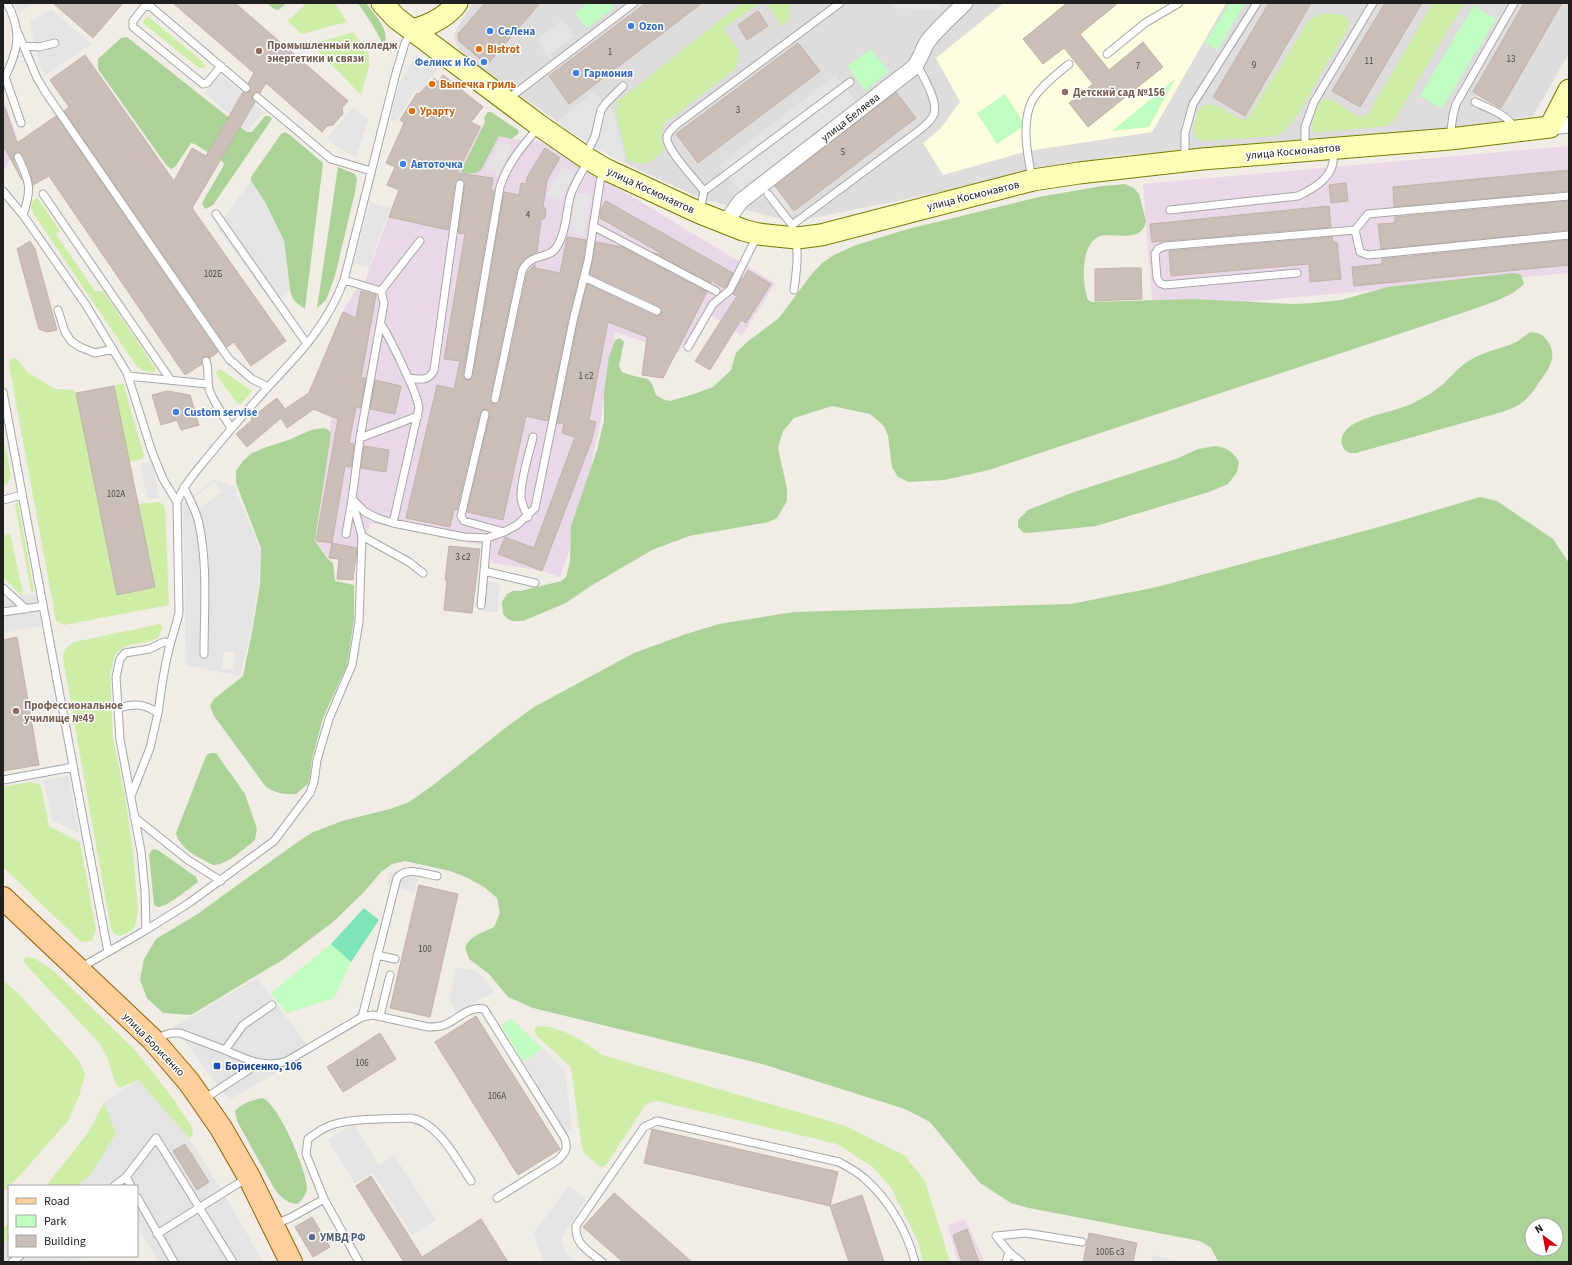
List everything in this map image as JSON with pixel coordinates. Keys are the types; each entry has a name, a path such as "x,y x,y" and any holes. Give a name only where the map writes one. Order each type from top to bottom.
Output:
{"main road":[{"name":"улица Космонавтов","path":"382,3 396,18 506,101 593,162 700,214 758,234 794,232 821,235 853,228 897,214 1033,180 1185,161 1450,139 1560,126 1569,90"},
{"path":"413,30 430,24 448,13 457,3"},
{"name":"улица Борисенко","path":"3,898 152,1039 189,1082 221,1128 249,1177 291,1262"}],"street":[{"name":"улица Беляева","path":"725,223 741,201 917,64 933,34 966,3"}],"lane":[{"path":"506,101 634,3"},
{"path":"704,190 670,149 667,140 668,133 682,120 840,3"},
{"path":"1107,54 1145,23 1179,3"},
{"path":"1185,161 1185,133 1194,104 1257,3"},
{"path":"1305,150 1305,128 1314,102 1373,3"},
{"path":"1450,139 1456,104 1514,3"},
{"path":"6,5 14,16 18,33 37,78 46,93 229,359 252,379 268,387"},
{"path":"221,66 206,83 203,84 133,27 133,21 144,7 150,6 221,66 246,88"},
{"path":"131,796 150,748 158,713 170,644 177,625 179,612 177,502 184,488 231,428 307,344 329,314 338,297 344,280 396,73 405,43 413,30"},
{"path":"18,33 14,60 4,74 21,123"},
{"path":"24,46 44,46 55,43"},
{"path":"794,232 876,163 930,121 934,114 934,105 927,83 917,64"},
{"path":"1033,180 1028,151 1026,114 1034,98 1051,79 1069,64"},
{"path":"700,214 704,190 850,82"},
{"path":"352,499 366,512 376,518 393,523 464,537 487,538 504,532 517,526 528,517 535,508 573,321 584,277 593,226 600,182 593,162 595,136 601,110 623,86"},
{"path":"257,98 331,160 371,171"},
{"path":"1475,102 1506,118 1513,126 1515,131"},
{"path":"468,374 500,187 504,176 515,157 540,126"},
{"path":"1170,210 1298,196 1316,187 1328,175 1332,168 1332,148"},
{"path":"18,157 26,174 29,187 28,200 23,215"},
{"path":"495,399 522,271 527,262 536,257 553,252 557,247 564,231 572,191 593,162"},
{"path":"408,378 424,380 432,375 434,370 460,184"},
{"path":"3,191 23,215 86,305 113,349 128,376 152,452 163,479 177,502"},
{"path":"43,194 170,379"},
{"path":"768,194 794,232 797,268 794,290"},
{"path":"1297,273 1165,285 1160,283 1157,278 1155,254 1158,249 1165,246 1355,230 1368,214 1569,196"},
{"path":"216,214 307,344"},
{"path":"593,226 716,290"},
{"path":"1355,230 1360,252 1368,255 1569,235"},
{"path":"688,347 713,304 730,290 758,234"},
{"path":"381,291 420,241"},
{"path":"584,277 657,311"},
{"path":"344,280 381,291"},
{"path":"346,534 360,438 381,324 384,303 381,291"},
{"path":"58,310 65,332 71,341 80,347 95,353 113,349"},
{"path":"381,324 390,338 418,400 418,416 393,523"},
{"path":"206,361 209,371 208,384 210,392 231,428"},
{"path":"128,376 208,384"},
{"path":"3,392 108,952"},
{"path":"485,414 461,516 464,521 504,532"},
{"path":"360,438 418,416"},
{"path":"528,517 523,507 521,496 533,437"},
{"path":"184,488 199,523 202,539 204,564 204,654"},
{"path":"3,500 22,495"},
{"path":"78,969 146,930 189,903 274,841 310,793 314,782 317,760 329,719 352,665 359,622 362,536 352,499"},
{"path":"362,536 409,562 423,573"},
{"path":"480,605 487,538"},
{"path":"484,571 535,583"},
{"path":"3,588 26,609"},
{"path":"3,612 43,606"},
{"path":"146,930 145,891 141,851 120,739 116,677 120,659 128,652 149,649 164,642 170,644"},
{"path":"119,708 132,704 148,707 158,713"},
{"path":"3,780 73,767"},
{"path":"134,817 188,860 221,881"},
{"path":"362,1017 397,878 402,872 409,871 437,876"},
{"path":"377,955 395,959"},
{"path":"380,1016 390,975"},
{"path":"225,1050 243,1026 272,1005"},
{"path":"152,1039 171,1033 180,1033 259,1064 276,1065 287,1061 362,1017 374,1015 428,1027 437,1027 445,1025 469,1010 477,1008 484,1009 564,1137 566,1144 565,1153 558,1160 497,1198"},
{"path":"202,1100 259,1064"},
{"path":"359,1262 324,1198 306,1154 308,1139 319,1130 344,1122 411,1118 420,1119 437,1132 471,1181"},
{"path":"602,1262 579,1242 575,1235 576,1226 644,1127 656,1121 839,1162 864,1178 882,1197 901,1225 915,1262"},
{"path":"115,1185 126,1177 156,1138 233,1262"},
{"path":"126,1177 130,1185"},
{"path":"157,1234 249,1177"},
{"path":"273,1224 290,1218 324,1198"},
{"path":"138,1199 174,1262"},
{"path":"1021,1262 1008,1252 996,1236 1026,1233 1082,1242"},
{"path":"1006,1262 1008,1252"}],"shaded area":[{"path":"14,3 34,3 19,13"},
{"path":"473,3 1569,3 1569,53 1533,116 1396,137 1114,156 794,222 703,199 629,165 592,145 548,115 466,57 456,45 454,36 458,26"},
{"path":"893,3 941,3 940,10 893,8"},
{"name":"Детский сад №156","path":"1004,3 1226,3 1152,132 1028,151 943,175 923,143 940,129 960,102 936,58"},
{"path":"51,9 91,44 43,77 30,22"},
{"path":"563,20 575,36 548,56 536,40"},
{"path":"417,54 438,69 420,93 416,89 396,122 390,119 399,83"},
{"path":"220,75 264,112 248,130 205,93"},
{"path":"835,75 856,101 739,191 719,165"},
{"path":"593,92 614,111 626,162 606,153 556,122"},
{"path":"3,98 19,142 3,173"},
{"path":"353,107 368,120 356,157 341,150 327,138"},
{"path":"472,122 512,139 541,142 775,283 742,336 708,313 678,353 615,332 601,419 580,519 560,577 542,571 492,563 483,545 370,523 360,563 329,558 316,541 331,418 303,405 343,311 356,290 362,290 394,201 430,212"},
{"path":"500,140 512,146 498,175 485,169"},
{"path":"1569,146 1569,273 1153,310 1143,184"},
{"path":"564,166 575,172 563,194 561,201 547,196 549,190"},
{"path":"251,181 265,202 284,241 290,290 272,303 217,227"},
{"path":"774,186 790,207 779,216 762,195"},
{"path":"576,193 591,195 585,235 570,233"},
{"path":"370,202 390,208 369,267 354,263"},
{"path":"152,461 159,497 148,500 140,464"},
{"path":"215,480 234,486 260,549 258,584 252,627 240,676 186,665 183,504","holes":["215,482 222,492 201,507 194,497","224,651 235,653 233,670 222,669"]},
{"path":"487,581 500,584 497,612 484,611"},
{"path":"37,593 42,626 3,633 3,599"},
{"path":"68,776 79,833 52,820 44,780"},
{"path":"390,871 418,879 414,892 386,884"},
{"path":"456,968 474,970 483,977 494,992 457,1013 449,1000"},
{"path":"257,978 312,1052 229,1100 174,1027"},
{"path":"544,1050 565,1071 572,1130 567,1132 523,1062"},
{"path":"138,1080 189,1138 223,1192 263,1262 158,1262 140,1230 138,1231 138,1185 78,1185 90,1176 116,1134 104,1102","holes":["186,1143 191,1151 177,1159 173,1151","197,1162 209,1182 196,1189 191,1181 194,1179 187,1168"]},
{"path":"353,1124 379,1165 394,1155 436,1220 412,1235 373,1173 355,1183 328,1140"},
{"path":"569,1186 586,1199 561,1239 566,1253 576,1262 547,1262 542,1258 534,1233"},
{"path":"965,1219 985,1262 958,1262 948,1225"},
{"path":"8,1242 8,1257 56,1257 60,1262 3,1262 3,1245"},
{"path":"1153,1255 1178,1261 1151,1262"},
{"path":"57,1257 85,1257 75,1262 61,1262"}],"green space":[{"path":"267,3 287,3 278,10 274,9"},
{"path":"307,3 335,3 347,22 302,34 288,21"},
{"path":"358,3 366,3 381,23 386,40 384,46 372,24"},
{"path":"588,3 610,3 614,8 587,28 575,13"},
{"path":"742,3 760,3 725,27 725,31 739,50 737,65 734,70 665,123 661,136 664,149 654,160 648,163 639,163 627,159 616,113 618,101"},
{"path":"767,3 789,3 789,20 782,26"},
{"path":"1230,3 1245,3 1217,50 1205,43"},
{"path":"1433,3 1464,3 1394,121 1386,126 1314,133 1312,126 1314,116 1324,99 1332,100 1359,117 1368,114"},
{"path":"1473,6 1496,19 1442,108 1420,96"},
{"path":"1322,14 1337,14 1345,16 1349,23 1348,29 1304,105 1285,129 1277,136 1203,141 1196,138 1194,130 1195,120 1200,109 1205,105 1211,104 1217,106 1242,120 1248,118 1308,22 1315,16"},
{"path":"147,17 203,62 205,65 204,68 199,68 144,24 143,21"},
{"path":"353,32 369,55 369,66 361,95 311,44"},
{"path":"127,37 247,132 252,132 265,116 269,116 272,119 213,205 205,209 202,203 224,165 223,162 191,143 175,167 171,169 167,166 98,69 98,59 121,38"},
{"path":"871,49 889,72 865,90 847,66"},
{"path":"1176,78 1149,127 1112,131"},
{"path":"1005,94 1025,125 997,144 977,113"},
{"path":"488,112 491,112 518,130 519,133 512,139 499,136 481,170 476,173 463,174 461,171 485,122 484,118"},
{"path":"285,132 323,163 305,309 293,299 290,290 284,241 265,202 251,181 251,177 281,134"},
{"path":"338,167 355,174 357,179 335,276 326,300 317,308"},
{"path":"1125,184 1134,188 1139,194 1146,221 1139,233 1126,236 1098,237 1092,242 1085,257 1084,285 1088,300 1092,302 1194,299 1291,304 1314,303 1341,300 1388,287 1514,273 1521,275 1524,284 1506,297 1471,310 989,470 944,480 909,482 898,477 892,467 888,436 884,426 870,414 832,406 794,418 783,431 778,448 787,489 787,501 777,518 769,522 689,536 652,550 589,587 566,603 523,621 513,621 508,619 503,614 502,602 507,594 513,591 521,591 561,581 566,577 570,561 571,526 597,450 604,421 604,392 609,357 615,340 620,338 624,342 619,366 622,372 648,379 652,384 656,395 662,399 670,401 694,394 713,387 731,370 736,353 747,342 779,318 811,275 822,263 834,255 856,245 908,229 1039,197 1102,186"},
{"path":"37,197 60,231 56,234 95,291 103,291 156,369 154,373 137,367 35,216 31,206"},
{"path":"1530,332 1540,334 1546,339 1551,348 1552,359 1548,369 1533,391 1519,405 1502,412 1356,453 1350,453 1342,446 1342,436 1352,425 1359,421 1417,401 1439,388 1468,361 1481,354 1514,343"},
{"path":"16,358 27,372 55,389 74,390 138,504 158,502 163,504 165,508 169,605 64,625 56,621 9,365 10,359"},
{"path":"220,369 252,391 241,404 238,404 218,377 216,372"},
{"path":"123,383 144,456 142,459 129,462 114,386"},
{"path":"323,428 327,429 331,433 315,541 328,559 333,563 335,581 354,585 354,620 347,665 323,718 312,759 309,783 296,794 284,794 266,787 214,716 210,706 214,699 243,676 260,584 261,548 236,483 236,471 243,461 252,453 311,430"},
{"path":"3,437 11,475 6,485 3,485"},
{"path":"1216,446 1229,451 1239,462 1237,472 1228,484 1209,492 1096,526 1029,533 1024,533 1018,527 1018,520 1028,510 1074,492 1176,459 1198,449"},
{"path":"1480,497 1497,501 1553,539 1569,563 1569,1262 1221,1262 1218,1261 1211,1248 1200,1241 1029,1208 1011,1203 980,1183 930,1122 905,1109 762,1064 533,1008 508,997 489,974 469,959 465,947 474,937 494,927 500,913 497,898 484,887 468,878 450,871 405,861 392,864 381,872 364,892 333,922 284,959 191,1015 163,1013 147,998 140,980 144,959 156,939 196,915 311,833 342,821 390,809 409,802 534,707 634,653 719,624 794,612 1071,604 1157,587 1386,525"},
{"path":"16,503 18,503 33,592 31,592"},
{"path":"10,534 23,593 22,596 3,577 3,536"},
{"path":"160,624 163,628 158,638 127,646 115,655 110,674 113,738 125,796 133,852 138,911 135,926 130,932 120,936 115,934 111,929 63,656 66,649 74,642"},
{"path":"210,753 216,753 245,794 257,829 255,840 230,859 213,865 196,856 181,844 176,833 206,756"},
{"path":"30,782 41,786 49,826 80,842 96,930 92,941 81,942 3,867 3,787"},
{"path":"153,849 158,850 196,877 198,882 173,900 159,907 154,904 149,854"},
{"path":"364,908 379,920 351,962 331,944"},
{"path":"331,944 351,962 334,998 287,1013 271,993"},
{"path":"25,957 34,958 54,971 135,1050 169,1093 190,1124 193,1135 189,1138 138,1080 120,1088 115,1083 108,1059 100,1044 27,966 24,962"},
{"path":"5,982 17,992 78,1059 85,1074 79,1096 68,1121 22,1173 11,1185 8,1185 6,1190 3,1190 3,983"},
{"path":"512,1019 543,1049 523,1061 501,1025"},
{"path":"539,1026 565,1032 602,1055 846,1126 905,1156 925,1181 950,1262 923,1262 918,1241 891,1188 873,1167 837,1144 657,1101 645,1106 606,1165 600,1167 586,1155 582,1149 571,1067 537,1036 534,1031 535,1028"},
{"path":"262,1098 269,1102 284,1124 303,1169 307,1189 306,1194 297,1204 286,1201 274,1188 237,1121 235,1111 238,1108 251,1101"},
{"path":"104,1102 116,1134 90,1176 78,1185 47,1185 88,1133"},
{"path":"8,1224 8,1241 3,1244 3,1228"}],"building":[{"path":"53,3 123,3 93,38"},
{"path":"173,3 235,3 348,101 342,108 343,114 333,125 327,126 322,132 266,83 260,93 256,92 253,94 252,98 255,102 192,208 286,341 251,366 234,342 227,347 64,111 69,107 50,80 85,55 174,181 192,148 206,156 243,92 247,93 250,91 251,87 248,83 254,73"},
{"path":"485,3 540,3 487,65 459,41 458,34"},
{"path":"646,3 702,3 569,104 549,76"},
{"path":"1067,3 1118,3 1080,34 1109,70 1143,42 1163,67 1088,127 1069,103 1093,84 1064,48 1043,64 1023,39"},
{"path":"1269,3 1311,3 1245,116 1213,97"},
{"path":"1385,3 1422,3 1360,107 1332,91"},
{"path":"1524,3 1562,3 1501,108 1473,92"},
{"path":"758,11 768,26 747,40 738,25"},
{"path":"798,43 820,71 698,163 676,134"},
{"path":"443,75 483,107 471,122 480,127 457,173 493,178 491,190 494,191 463,374 463,377 467,380 470,380 473,376 504,192 519,195 521,183 526,184 527,177 545,148 560,158 547,180 543,206 546,209 545,218 541,220 537,252 527,257 517,270 490,398 492,403 497,404 500,400 527,273 535,264 535,268 560,273 567,237 586,240 548,421 526,416 503,520 467,512 490,415 489,411 484,409 480,413 457,510 454,510 450,527 406,518 437,385 454,389 460,361 444,359 465,234 458,233 465,182 460,179 455,183 448,230 389,217 399,190 387,185 395,167 386,163 404,123 400,120 417,93 419,94 434,78 438,82"},
{"path":"896,92 916,118 794,211 775,186"},
{"path":"3,108 5,108 17,143 56,116 218,352 210,358 207,356 203,357 202,364 185,375 49,176 33,185 30,171 23,155 16,152 13,159 22,180 3,145"},
{"path":"1569,170 1569,191 1394,207 1393,187"},
{"path":"1346,183 1348,201 1331,203 1329,185"},
{"path":"606,201 733,273 726,287 724,288 712,281 711,283 654,253 664,255 600,218 601,209"},
{"path":"1569,201 1569,230 1381,249 1378,224 1395,223 1395,217"},
{"path":"1329,206 1331,227 1152,242 1150,224"},
{"path":"1332,237 1333,242 1337,242 1341,279 1310,282 1309,264 1171,276 1169,251"},
{"path":"1569,240 1569,265 1354,286 1352,267 1382,264 1382,259"},
{"path":"30,241 35,249 57,330 47,332 39,329 17,249"},
{"path":"596,242 622,247 707,292 663,378 642,375 647,337 608,322 589,420 596,422 591,442 542,571 498,554 505,537 534,548 575,437 562,433 564,424 557,423 587,284 655,316 660,315 662,311 659,306 590,274"},
{"path":"1141,268 1142,299 1095,301 1095,269"},
{"path":"748,270 771,284 746,323 741,320 710,370 695,361 737,296 733,294"},
{"path":"361,291 376,295 361,378 366,378 360,408 356,407 349,443 354,444 351,467 345,466 332,543 316,541 338,419 314,409 287,428 281,418 247,447 236,434 252,420 251,418 277,398 285,409 309,393 343,312 356,318"},
{"path":"375,380 401,386 395,414 370,409"},
{"path":"114,386 155,587 117,595 76,393"},
{"name":"Custom servise","path":"167,391 190,395 199,425 181,430 177,420 161,425 152,395"},
{"path":"364,446 389,450 386,472 361,468"},
{"path":"332,543 357,548 353,580 337,579 339,559 329,558"},
{"path":"449,546 480,549 472,613 444,610 447,581 445,580"},
{"name":"Профессиональное училище №49","path":"17,637 39,765 3,771 3,640"},
{"path":"419,885 458,894 430,1017 390,1008"},
{"path":"476,1016 560,1149 518,1175 435,1042"},
{"path":"380,1033 396,1059 343,1092 327,1067"},
{"path":"652,1129 838,1172 830,1206 644,1163"},
{"path":"185,1144 209,1182 197,1190 173,1151"},
{"path":"371,1176 422,1257 481,1219 508,1262 404,1262 356,1186"},
{"path":"614,1193 692,1262 623,1262 583,1227"},
{"path":"862,1195 884,1262 849,1262 830,1206"},
{"name":"УМВД РФ","path":"312,1217 330,1247 313,1257 295,1227"},
{"path":"967,1229 979,1262 962,1262 953,1235"},
{"path":"1089,1233 1137,1243 1133,1262 1083,1262"}],"place":[{"name":"Ozon","path":"631,26"},
{"name":"СеЛена","path":"490,31"},
{"name":"Bistrot","path":"479,49"},
{"name":"Промышленный колледж энергетики и связи","path":"259,51"},
{"name":"Феликс и Ко","path":"484,62"},
{"name":"Гармония","path":"576,73"},
{"name":"Выпечка гриль","path":"432,84"},
{"name":"Детский сад №156","path":"1065,92"},
{"name":"Урарту","path":"412,111"},
{"name":"Автоточка","path":"403,164"},
{"name":"Custom servise","path":"176,412"},
{"name":"Профессиональное училище №49","path":"16,711"},
{"name":"Борисенко, 106","path":"217,1066"},
{"name":"УМВД РФ","path":"312,1237"}]}
